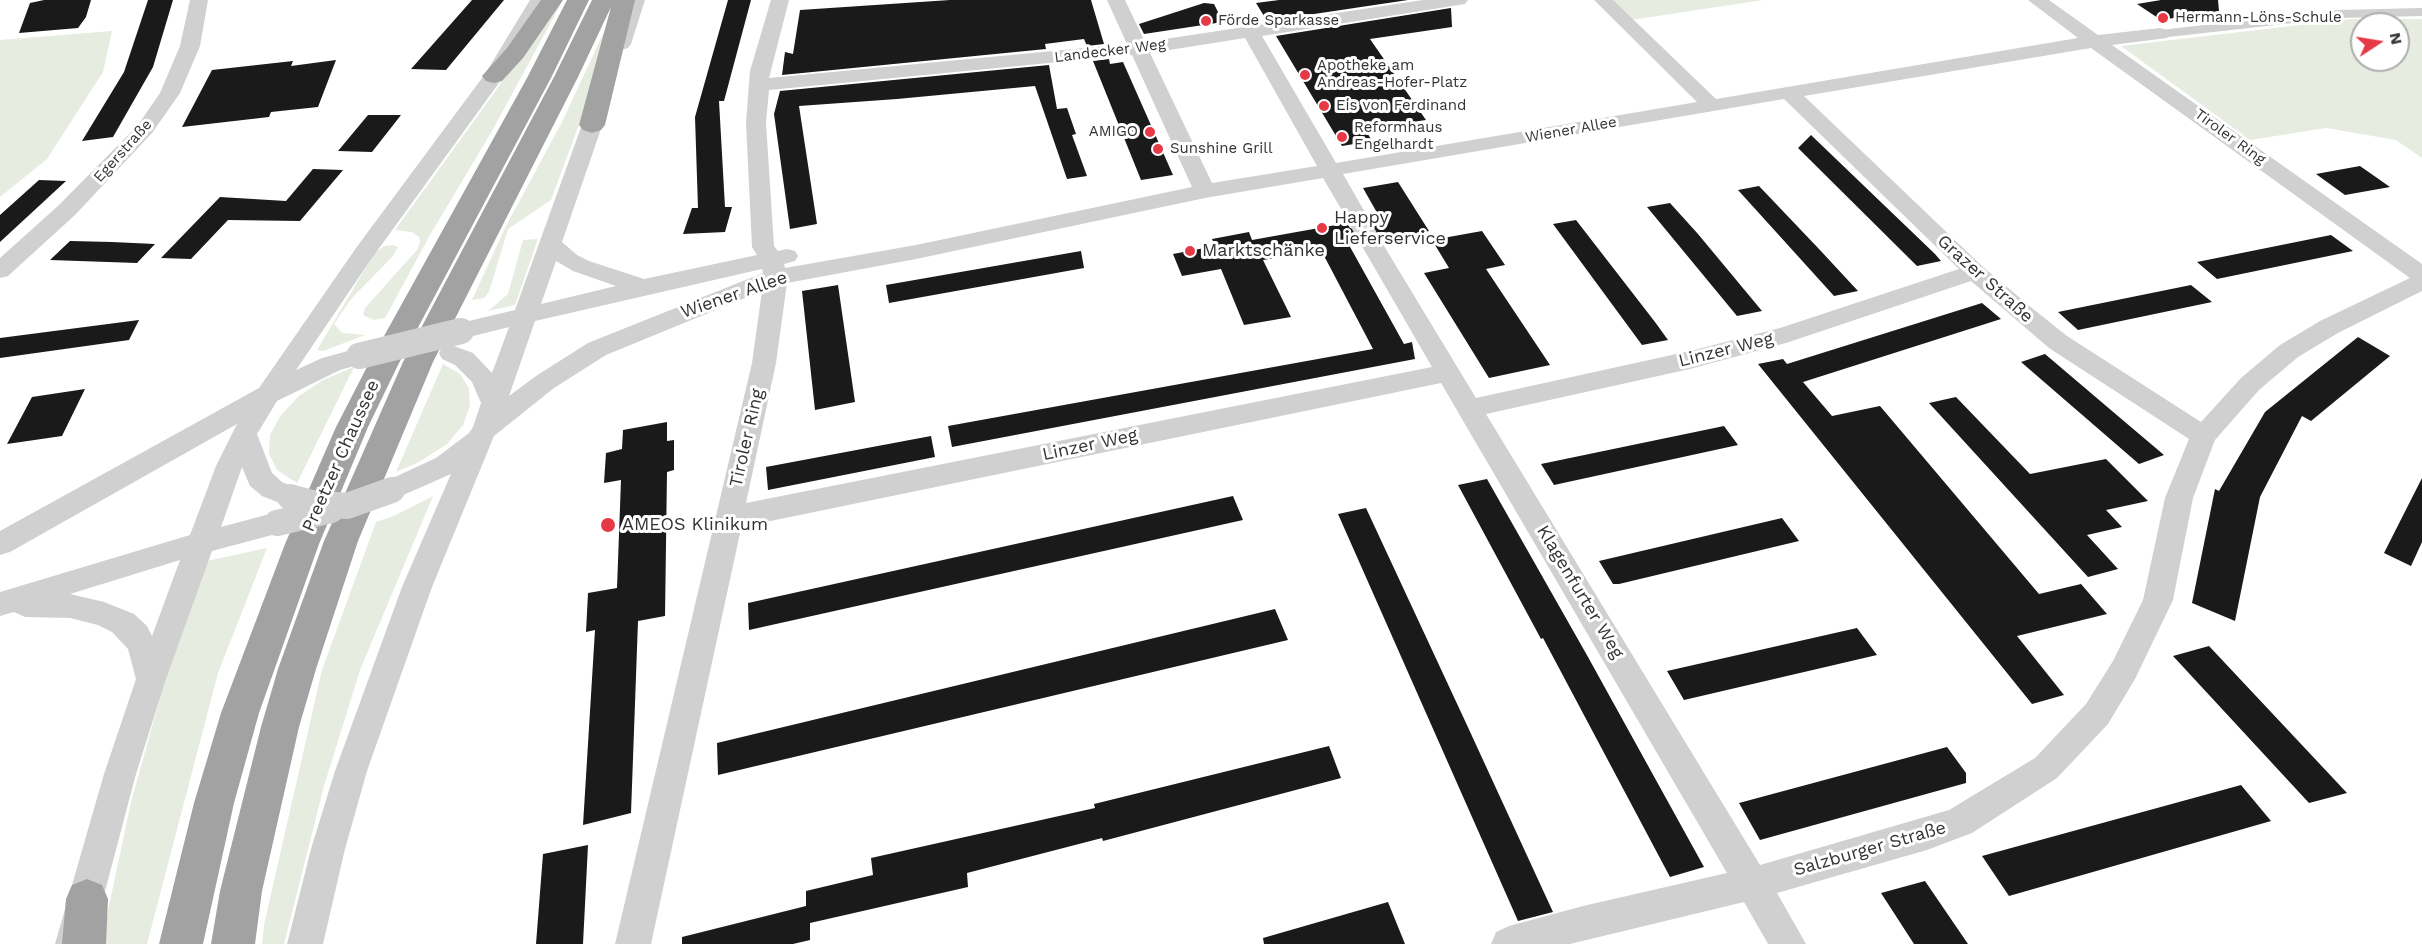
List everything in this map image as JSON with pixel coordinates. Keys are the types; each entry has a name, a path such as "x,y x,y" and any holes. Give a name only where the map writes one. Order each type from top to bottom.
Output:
{"highway":[{"path":"494,75 515,54 552,0"},
{"name":"Preetzer Chaussee","path":"181,944 214,802 240,713 302,543 352,427 383,365 539,78 578,0"},
{"name":"Preetzer Chaussee","path":"233,944 241,891 280,727 300,658 341,541 389,424 418,362 566,77 603,0"},
{"path":"592,124 624,0"},
{"path":"84,944 87,898"}],"street":[{"name":"Egerstraße","path":"0,272 67,210 144,129 170,93 186,56 199,0"},
{"path":"73,944 120,774 151,679 229,466 244,434 364,253 494,75 539,0"},
{"path":"305,944 328,849 351,771 417,587 494,402 636,0"},
{"name":"Tiroler Ring","path":"633,944 764,363 773,268 763,247 756,123 759,71 780,0"},
{"path":"1116,0 1206,191"},
{"name":"Landecker Weg","path":"758,85 1139,49 1460,0"},
{"path":"1603,0 1712,106"},
{"name":"Tiroler Ring","path":"2037,0 2422,275"},
{"path":"2160,34 2338,14 2422,12"},
{"name":"Klagenfurter Weg","path":"1251,33 1329,171 1788,944"},
{"name":"Wiener Allee","path":"456,342 524,316 642,287 773,268 916,252 1047,222 1206,191 2096,41 2160,34"},
{"name":"Grazer Straße","path":"1789,93 1975,272 2058,342 2204,436"},
{"path":"552,237 563,255 581,266 642,287"},
{"name":"Wiener Allee","path":"0,604 200,543 347,506 392,490 446,465 545,382 597,349 667,319 773,268"},
{"name":"Linzer Weg","path":"1471,408 1690,360 1786,334 1975,272"},
{"name":"Salzburger Straße","path":"1509,944 1583,923 1753,883 1927,834 1960,822 2046,768 2097,714 2124,670 2158,600 2179,498 2204,436 2250,384 2289,351 2329,327 2422,281"},
{"path":"0,544 269,394 331,364 408,343 456,342 464,359 482,377 494,402"},
{"name":"Linzer Weg","path":"730,514 756,513 1450,372"},
{"path":"244,434 260,479 272,489 312,503 347,506"},
{"path":"0,604 70,606 104,614 123,623 136,635 143,649 151,679"}],"shaded area":[{"path":"563,0 492,131 430,235 385,318 374,320 363,315 365,308 417,250 419,237 412,232 395,230 548,14"},
{"path":"1612,0 1763,0 1631,20"},
{"path":"2350,19 2350,72 2410,72 2410,19 2422,19 2422,158 2396,140 2326,128 2250,140 2121,46"},
{"path":"609,21 584,111 551,200 508,229 489,292 484,298 472,300 505,228 562,122"},
{"path":"112,31 103,72 47,159 0,197 0,40"},
{"path":"538,239 515,305 488,311 508,294 523,240"},
{"path":"384,246 398,247 393,256 351,299 334,324 342,333 365,335 323,351 317,350 374,254"},
{"path":"443,364 460,374 469,388 470,405 463,425 447,444 419,462 396,472"},
{"path":"354,367 297,483 277,470 269,454 270,435 281,415 299,396 323,380"},
{"path":"433,496 360,670 324,786 284,944 262,944 264,925 322,670 376,522 396,515"},
{"path":"267,548 218,673 147,944 101,944 131,802 171,659 207,561"}],"building":[{"path":"44,0 91,0 86,17 78,28 19,33 30,3"},
{"path":"148,0 173,0 153,67 113,137 82,141 124,72"},
{"path":"472,0 504,0 446,70 411,69"},
{"path":"728,0 751,0 724,101 719,101 725,207 732,207 725,232 683,234 692,208 698,208 695,117"},
{"path":"950,0 1091,0 1104,44 1087,46 1084,39 1045,44 1046,49 782,75 785,52 793,54 800,10"},
{"path":"1279,0 1408,0 1267,21 1256,3"},
{"path":"2161,0 2218,0 2219,11 2161,20 2137,4"},
{"path":"1204,3 1214,4 1223,22 1144,34 1139,24"},
{"path":"1451,8 1452,27 1370,39 1426,120 1365,129 1372,141 1342,146 1276,36"},
{"path":"1109,59 1110,64 1123,62 1173,175 1141,180 1093,61"},
{"path":"336,60 318,107 271,112 269,117 182,127 212,70 293,61 291,66"},
{"path":"1049,65 1057,109 1067,108 1076,134 1072,135 1087,176 1067,179 1035,86 799,106 817,224 790,229 774,114 780,91"},
{"path":"368,115 401,115 372,152 338,151"},
{"path":"1811,135 1941,261 1917,266 1798,148"},
{"path":"2360,166 2390,187 2345,195 2316,174"},
{"path":"313,169 343,170 300,221 228,220 191,259 161,258 220,197 286,201"},
{"path":"39,180 66,181 0,242 0,215"},
{"path":"1398,182 1429,231 1382,239 1379,234 1369,232 1360,235 1358,243 1349,245 1404,344 1412,342 1415,359 952,447 948,426 1373,349 1321,250 1263,260 1291,317 1244,325 1221,269 1182,276 1173,254 1215,246 1212,239 1249,232 1252,240 1347,223 1350,228 1358,230 1368,228 1372,219 1380,218 1363,188"},
{"path":"1759,186 1858,291 1834,296 1738,190"},
{"path":"1670,203 1762,311 1737,316 1647,207"},
{"path":"1576,220 1668,340 1642,345 1553,224"},
{"path":"1482,231 1505,265 1486,269 1550,365 1489,378 1424,273 1449,268 1432,240"},
{"path":"2331,235 2353,251 2217,279 2197,262"},
{"path":"70,241 155,244 137,263 50,260"},
{"path":"1081,251 1084,268 889,303 886,285"},
{"path":"838,285 855,402 815,410 802,291"},
{"path":"2191,285 2212,302 2078,330 2058,312"},
{"path":"1982,303 2001,319 1803,382 1832,416 1880,406 2039,594 2081,584 2107,614 2017,636 2064,695 2032,704 1758,364 1783,359 1787,364"},
{"path":"139,320 129,340 0,358 0,338"},
{"path":"2358,337 2390,356 2311,421 2302,416 2260,497 2235,621 2192,603 2215,489 2219,491 2265,412"},
{"path":"2045,354 2164,455 2139,464 2021,362"},
{"path":"85,389 62,436 7,444 32,397"},
{"path":"1956,397 2030,474 2106,459 2148,501 2106,510 2122,527 2087,535 2118,569 2088,577 1929,403"},
{"path":"667,422 667,441 674,440 674,470 667,472 665,616 638,621 631,813 583,825 595,630 586,632 588,593 617,588 621,480 604,483 606,453 622,449 623,430"},
{"path":"1724,426 1738,445 1554,485 1541,464"},
{"path":"931,436 935,457 768,490 766,467"},
{"path":"2422,478 2422,542 2411,566 2384,553"},
{"path":"1487,479 1704,867 1670,877 1543,638 1541,639 1458,485"},
{"path":"1233,496 1243,520 749,630 748,603"},
{"path":"1366,508 1553,912 1518,921 1338,514"},
{"path":"1782,518 1799,541 1619,584 1613,584 1599,561"},
{"path":"1275,609 1288,640 718,775 717,743"},
{"path":"1857,628 1877,655 1684,700 1667,671"},
{"path":"2209,646 2347,793 2309,803 2173,656"},
{"path":"1329,746 1341,778 1103,841 1102,838 967,873 968,887 810,923 810,940 793,944 682,944 682,937 806,906 806,891 873,875 871,858 1095,808 1094,804"},
{"path":"1947,747 1966,773 1966,783 1760,840 1739,803"},
{"path":"2241,785 2271,821 2009,896 1982,856"},
{"path":"588,845 583,944 536,944 543,854"},
{"path":"1925,881 1968,944 1914,944 1881,893"},
{"path":"1388,902 1405,944 1264,944 1263,938"}],"tunnel":[{"path":"1359,221 1370,241"}],"place":[{"name":"Hermann-Löns-Schule","path":"2163,18"},
{"name":"Förde Sparkasse","path":"1206,21"},
{"name":"Apotheke am Andreas-Hofer-Platz","path":"1305,75"},
{"name":"Eis von Ferdinand","path":"1324,106"},
{"name":"AMIGO","path":"1150,132"},
{"name":"Reformhaus Engelhardt","path":"1342,137"},
{"name":"Sunshine Grill","path":"1158,149"},
{"name":"Happy Lieferservice","path":"1322,228"},
{"name":"Marktschänke","path":"1190,251"},
{"name":"AMEOS Klinikum","path":"608,525"}]}
